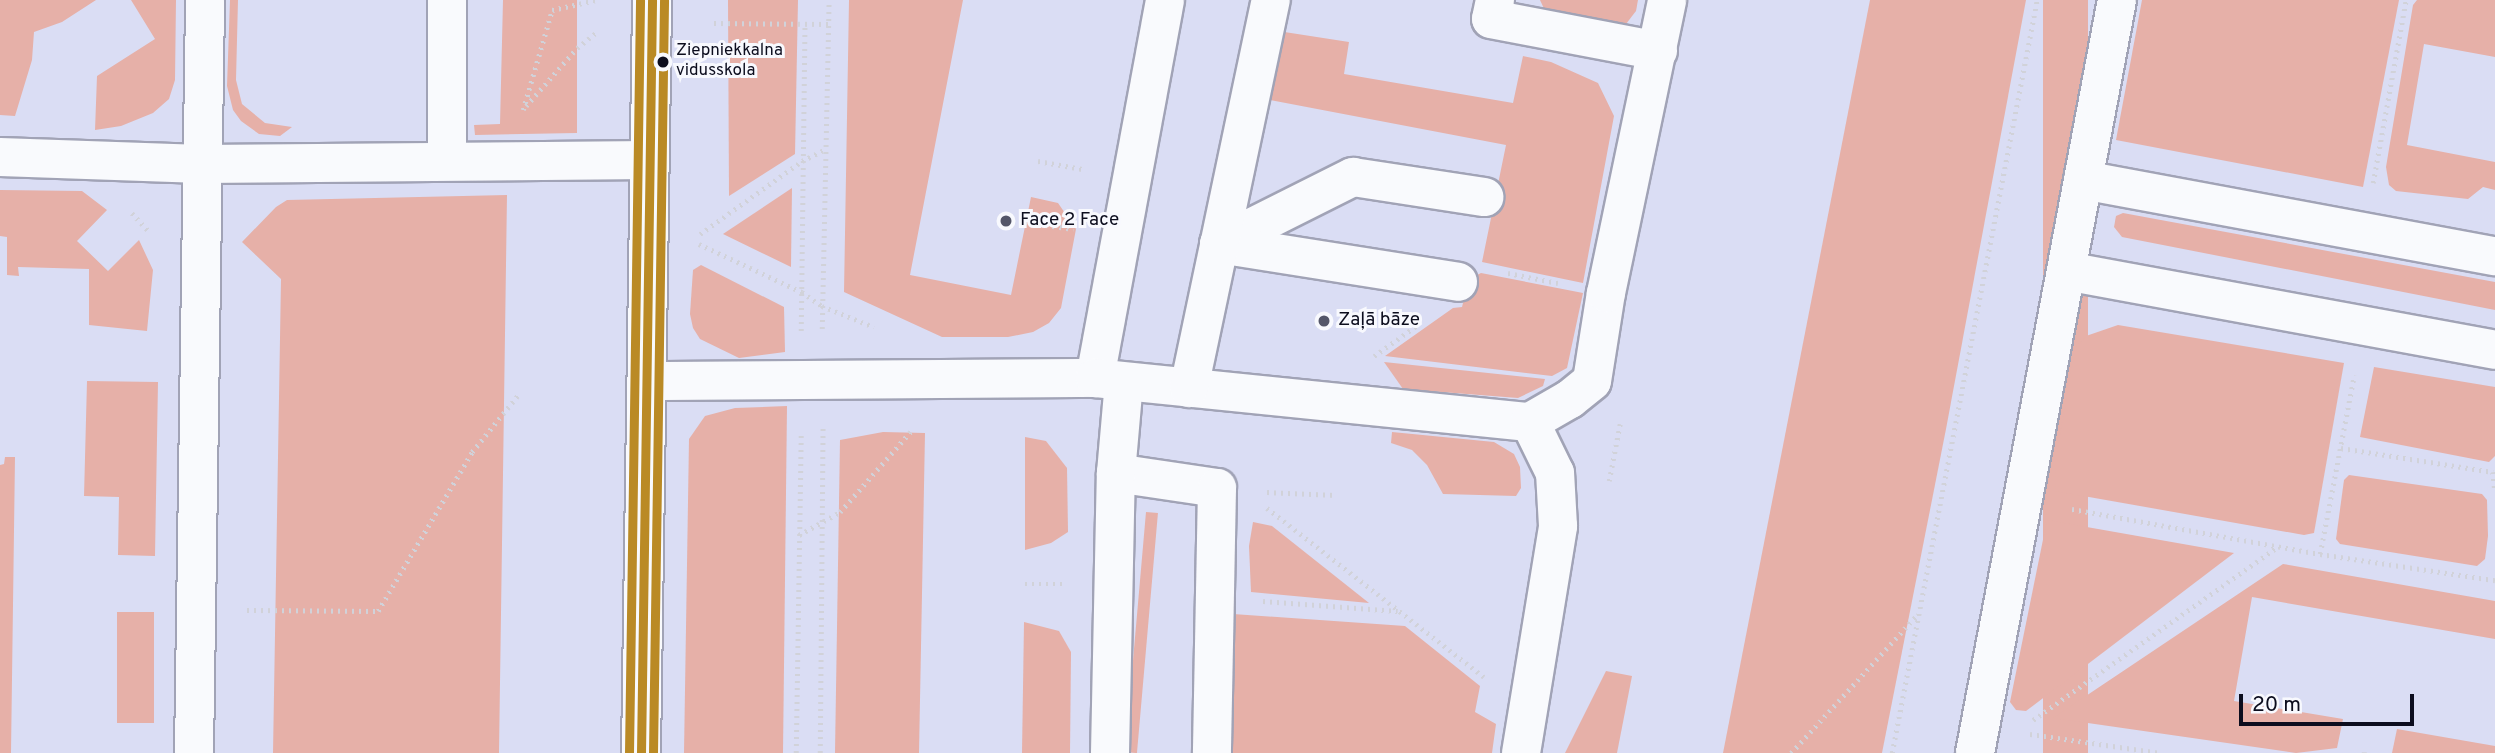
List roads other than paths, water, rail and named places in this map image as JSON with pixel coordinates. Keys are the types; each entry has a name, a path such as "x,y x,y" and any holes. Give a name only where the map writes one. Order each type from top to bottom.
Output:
{"street":[{"path":"194,753 205,0"},
{"path":"447,0 447,161"},
{"path":"641,753 649,381 652,0"},
{"path":"1110,753 1116,472 1110,380 1165,0"},
{"path":"1189,388 1270,0"},
{"path":"1495,0 1491,19 1657,51"},
{"path":"649,381 1110,380 1530,422 1570,399 1592,381 1606,293 1667,0"},
{"path":"1991,737 2022,501 2117,0"},
{"path":"0,157 202,164 650,160"},
{"path":"1219,244 1353,177 1484,197"},
{"path":"2083,180 2495,256"},
{"path":"1219,244 1458,282"},
{"path":"2066,271 2495,351"},
{"path":"1521,753 1558,526 1555,473 1530,422"},
{"path":"1116,472 1231,489 1212,753"}],"place":[{"name":"Ziepniekkalna vidusskola","path":"663,62"},
{"name":"Face 2 Face","path":"1006,221"},
{"name":"Zaļā bāze","path":"1324,321"}]}
